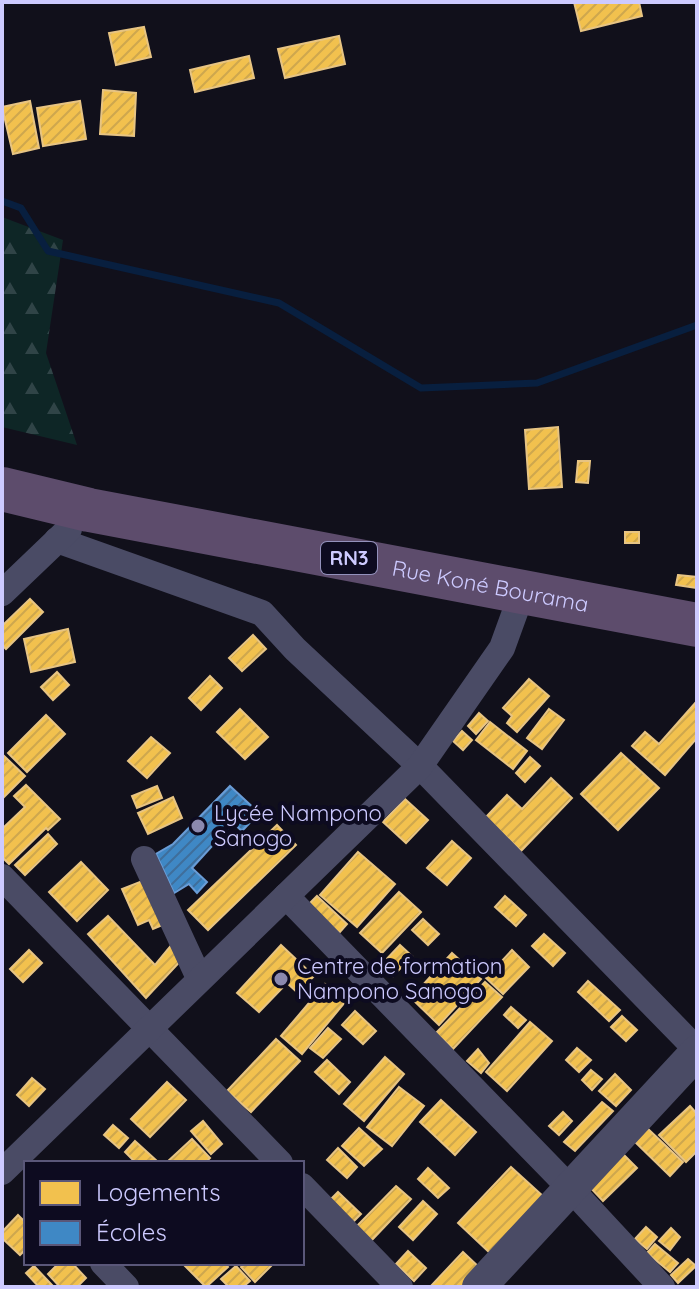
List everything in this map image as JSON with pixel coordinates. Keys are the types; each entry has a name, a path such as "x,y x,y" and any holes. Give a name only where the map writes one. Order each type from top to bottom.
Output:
{"highway":[{"name":"Rue Koné Bourama","path":"2,489 89,510 697,625"}],"street":[{"path":"2,593 89,510"},
{"path":"57,540 262,613 295,649 420,766 697,1051 479,1287"},
{"path":"10,1170 199,978 420,766 502,648 523,590"},
{"path":"144,859 199,978"},
{"path":"2,877 278,1161"},
{"path":"286,896 662,1287"},
{"path":"304,1188 400,1287"},
{"path":"105,1265 126,1287"}],"green space":[{"path":"2,217 63,240 46,353 77,445 2,427"}],"building: Logements":[{"path":"574,2 639,2 642,16 581,31"},
{"path":"144,27 151,57 116,65 109,33"},
{"path":"339,36 345,64 285,78 278,49"},
{"path":"249,56 254,78 195,92 190,70"},
{"path":"103,90 136,93 134,136 100,134"},
{"path":"30,101 39,148 13,154 2,107"},
{"path":"80,101 86,139 43,146 37,108"},
{"path":"558,427 562,487 529,489 525,430"},
{"path":"578,461 590,461 588,483 576,482"},
{"path":"625,532 639,532 639,543 625,543"},
{"path":"678,575 697,577 697,588 676,585"},
{"path":"30,599 43,612 6,649 2,645 2,626"},
{"path":"68,629 75,662 31,672 24,639"},
{"path":"253,635 266,649 242,671 229,658"},
{"path":"57,672 69,685 53,700 41,687"},
{"path":"210,676 222,688 201,710 189,698"},
{"path":"529,679 549,696 517,732 507,723 512,716 503,708"},
{"path":"697,701 697,738 665,775 632,746 645,732 659,744"},
{"path":"240,709 268,737 245,759 217,732"},
{"path":"549,709 564,720 542,749 527,738"},
{"path":"479,713 488,721 476,734 468,726"},
{"path":"46,715 65,734 27,772 8,753"},
{"path":"490,722 527,751 513,769 476,740"},
{"path":"462,731 472,740 463,750 453,741"},
{"path":"151,737 170,753 147,778 128,761"},
{"path":"621,753 659,788 618,830 581,794"},
{"path":"2,754 25,776 2,799"},
{"path":"530,757 540,766 525,782 516,773"},
{"path":"551,778 572,798 521,851 486,817 507,795 522,809"},
{"path":"26,785 60,819 48,830 46,828 9,864 2,857 2,829 25,807 14,796"},
{"path":"157,786 162,798 137,808 132,796"},
{"path":"173,797 182,818 148,834 138,813"},
{"path":"405,799 428,820 406,843 383,822"},
{"path":"277,825 296,845 208,930 188,910"},
{"path":"48,834 57,844 25,875 15,865"},
{"path":"452,841 471,858 447,885 427,868"},
{"path":"358,852 395,884 357,927 320,895"},
{"path":"81,862 108,890 77,921 49,892"},
{"path":"145,880 165,924 153,929 149,920 138,925 122,889"},
{"path":"399,892 421,912 382,953 360,933"},
{"path":"317,896 347,924 339,933 309,904"},
{"path":"505,896 526,915 516,926 495,907"},
{"path":"108,916 155,965 173,943 188,953 146,998 88,934"},
{"path":"423,919 439,934 428,945 412,930"},
{"path":"544,934 565,953 553,966 532,946"},
{"name":"Centre de formation Nampono Sanogo","path":"281,945 314,976 298,993 287,983 259,1012 237,993"},
{"path":"400,945 412,956 393,976 381,965"},
{"path":"29,950 42,963 23,982 10,969"},
{"path":"512,950 529,967 503,994 486,978"},
{"path":"452,953 481,979 439,1025 411,998"},
{"path":"588,981 620,1010 609,1021 578,992"},
{"path":"485,982 502,997 453,1049 436,1033"},
{"path":"325,984 346,1001 302,1054 281,1036"},
{"path":"511,1007 526,1020 518,1028 504,1015"},
{"path":"355,1011 376,1031 363,1044 342,1025"},
{"path":"622,1016 637,1030 626,1041 611,1027"},
{"path":"530,1022 552,1041 507,1091 486,1072"},
{"path":"328,1028 341,1039 323,1058 310,1048"},
{"path":"276,1039 300,1061 251,1112 227,1091"},
{"path":"577,1048 591,1060 579,1072 566,1060"},
{"path":"478,1049 489,1063 481,1073 467,1061"},
{"path":"385,1057 404,1074 364,1121 344,1104"},
{"path":"327,1060 350,1082 339,1094 315,1072"},
{"path":"591,1070 602,1079 592,1090 582,1080"},
{"path":"615,1074 631,1090 616,1106 599,1091"},
{"path":"32,1078 45,1089 29,1106 17,1095"},
{"path":"167,1082 186,1100 150,1137 131,1119"},
{"path":"399,1087 424,1106 392,1146 367,1127"},
{"path":"441,1100 476,1132 455,1155 420,1122"},
{"path":"602,1102 613,1111 575,1151 564,1142"},
{"path":"690,1106 697,1114 697,1151 686,1162 659,1135"},
{"path":"563,1112 572,1121 559,1135 549,1126"},
{"path":"203,1121 222,1144 211,1154 191,1131"},
{"path":"113,1125 128,1138 119,1148 104,1135"},
{"path":"646,1127 683,1162 670,1176 633,1140"},
{"path":"359,1128 382,1149 364,1166 342,1146"},
{"path":"192,1139 210,1158 207,1161 168,1161"},
{"path":"135,1141 157,1161 134,1161 125,1152"},
{"path":"338,1148 357,1167 347,1178 327,1160"},
{"path":"621,1152 637,1168 603,1201 587,1184"},
{"path":"511,1167 544,1197 490,1253 458,1223"},
{"path":"428,1168 449,1188 438,1198 418,1179"},
{"path":"396,1186 411,1199 370,1242 355,1228"},
{"path":"338,1192 361,1214 349,1226 326,1204"},
{"path":"423,1201 437,1214 413,1240 399,1227"},
{"path":"18,1215 24,1221 24,1251 20,1255 2,1238 2,1232"},
{"path":"646,1227 657,1237 647,1249 635,1239"},
{"path":"671,1228 680,1237 670,1250 659,1241"},
{"path":"655,1244 678,1263 670,1272 647,1253"},
{"path":"408,1251 426,1268 414,1281 396,1264"},
{"path":"463,1252 481,1269 464,1287 430,1287"},
{"path":"688,1259 696,1266 678,1283 671,1275"},
{"path":"57,1265 74,1265 86,1278 77,1287 60,1287 48,1274"},
{"path":"184,1265 228,1267 206,1287"},
{"path":"243,1265 272,1265 255,1282 241,1267"},
{"path":"34,1266 52,1285 50,1287 39,1287 26,1273"},
{"path":"236,1266 250,1281 243,1287 229,1287 221,1279"}],"building: Écoles":[{"path":"230,786 259,813 242,831 233,823 192,868 207,882 197,893 189,884 174,893 156,854 173,844"}],"waterway":[{"path":"2,201 21,208 48,251 279,303 421,388 537,383 697,325"}],"place":[{"name":"Lycée Nampono Sanogo","path":"198,826"},
{"name":"Centre de formation Nampono Sanogo","path":"281,979"}]}
